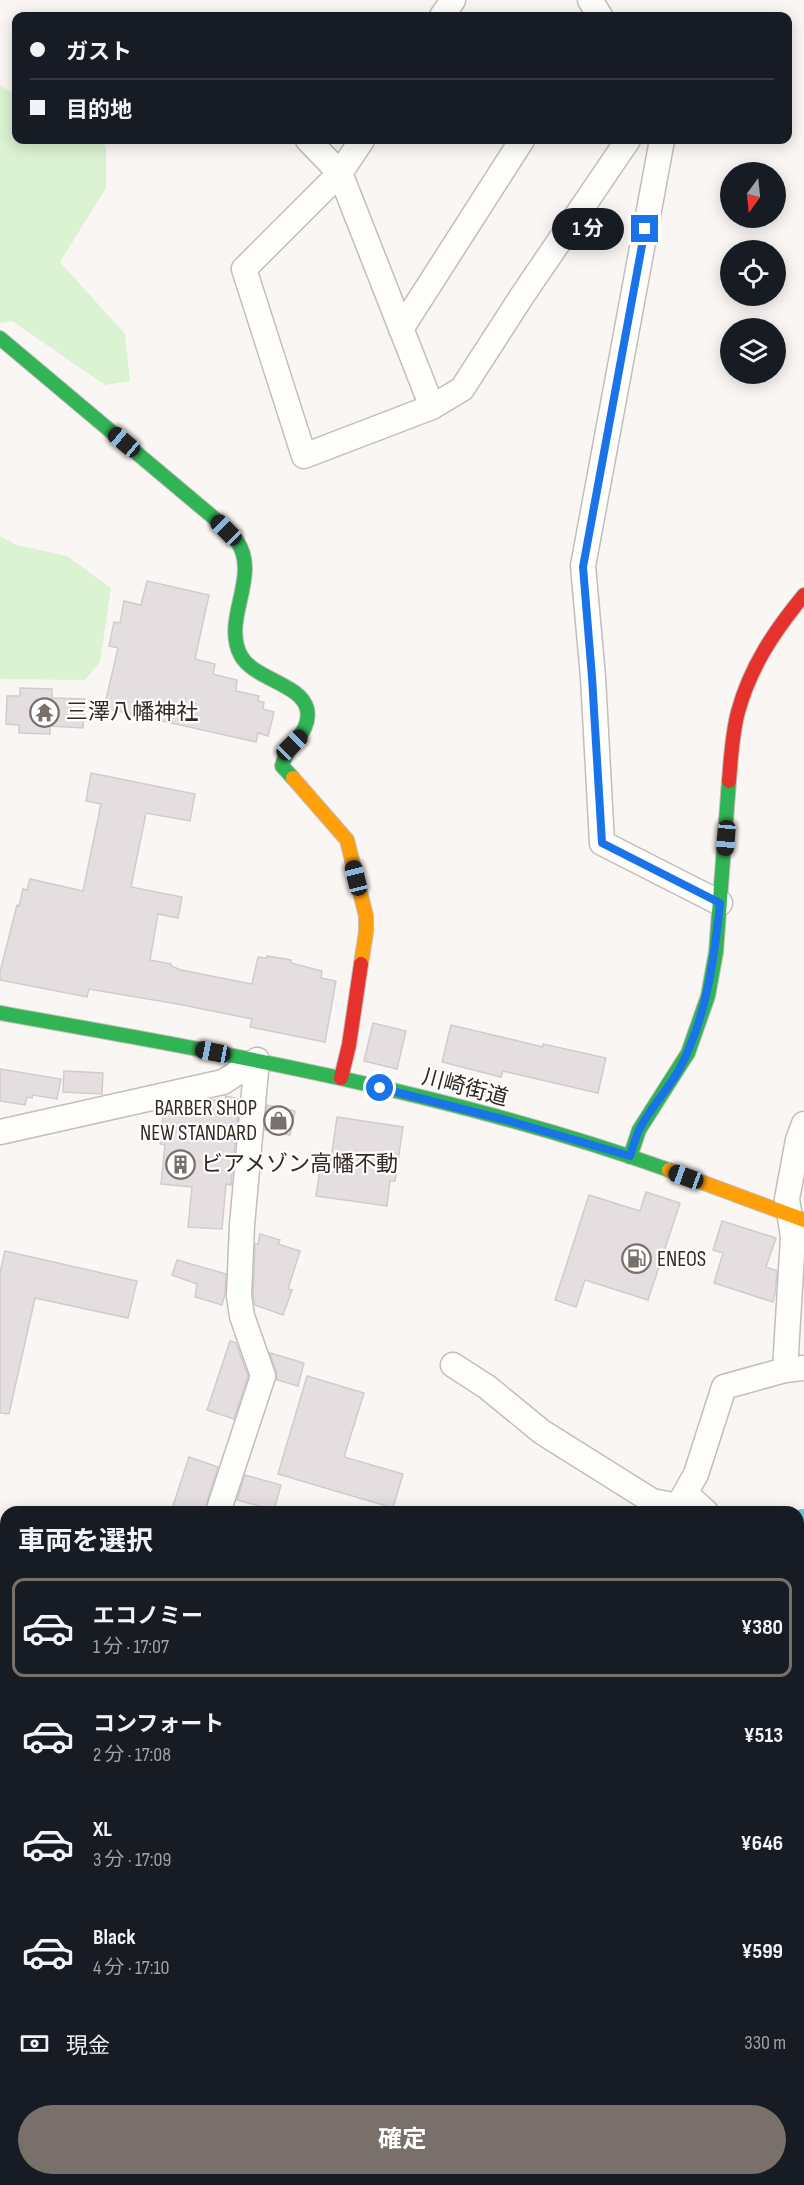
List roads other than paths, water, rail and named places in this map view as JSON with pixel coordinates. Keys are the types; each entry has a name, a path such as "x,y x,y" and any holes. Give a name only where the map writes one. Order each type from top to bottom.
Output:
{"street":[{"path":"312,144 340,173 432,407"},
{"path":"359,144 340,173 244,269 304,456 432,407 462,389 625,144"},
{"path":"401,329 519,144"},
{"path":"661,144 583,567 602,843 720,903"},
{"path":"0,338 214,518 237,541 246,560 246,578 235,631 240,655 255,671 292,691 306,706 307,722 301,736 283,754 282,766 347,840 366,916 366,932 342,1078"},
{"path":"630,1156 639,1130 678,1071 694,1040 708,996 716,952 732,746 738,711 757,661 777,628 804,595"},
{"name":"川崎街道","path":"0,1013 257,1060 342,1078 506,1120 630,1156 796,1217"},
{"path":"0,1132 223,1082 257,1060"},
{"path":"221,1506 263,1376 242,1316 239,1296 242,1225 257,1060"},
{"path":"453,1365 487,1387 542,1432 652,1501 678,1506 696,1474 724,1387 794,1369 793,1237 796,1217 787,1198 798,1140 804,1124"},
{"path":"686,1494 699,1506"}],"place":[{"name":"三澤八幡神社","path":"45,712"},
{"name":"BARBER SHOP NEW STANDARD","path":"278,1121"},
{"name":"ビアメゾン高幡不動","path":"180,1164"},
{"name":"ENEOS","path":"636,1259"}]}
